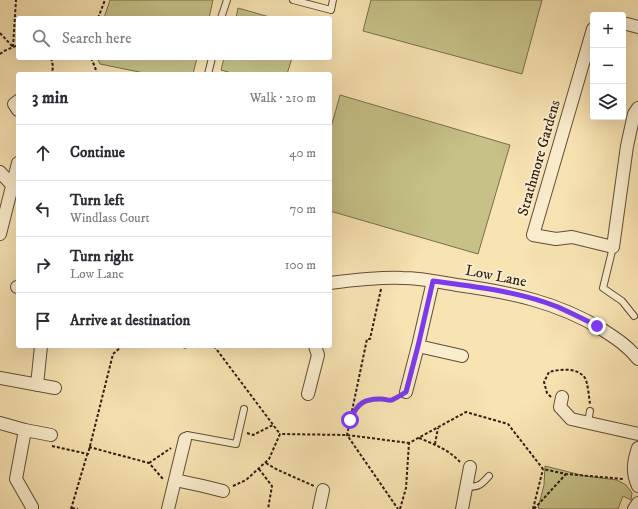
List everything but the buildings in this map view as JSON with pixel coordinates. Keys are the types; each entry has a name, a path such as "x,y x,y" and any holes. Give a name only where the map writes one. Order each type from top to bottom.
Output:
{"street":[{"path":"626,24 638,27"},
{"name":"Strathmore Gardens","path":"590,39 533,234 556,239 572,237 613,247"},
{"path":"613,247 633,146 634,114 638,108"},
{"path":"0,234 16,170"},
{"path":"0,172 12,185"},
{"name":"Low Lane","path":"332,283 370,278 404,278 497,291 531,298 556,307 597,326 636,352"},
{"path":"406,392 433,281"},
{"path":"418,346 462,356"},
{"path":"37,385 41,348"},
{"path":"308,394 318,355 316,348"},
{"path":"0,378 55,388"},
{"path":"561,402 571,419 589,417 638,434"},
{"path":"0,423 25,430 50,434"},
{"path":"25,430 16,479 32,507"},
{"path":"168,509 185,439"},
{"path":"637,482 633,471 635,456 638,448"},
{"path":"462,509 470,469"},
{"path":"174,485 203,486 223,491"},
{"path":"319,509 323,490"},
{"path":"634,509 638,504"}],"lane":[{"path":"222,16 227,0"},
{"path":"294,0 331,10 334,0"},
{"path":"208,72 212,60"},
{"path":"613,247 603,288 622,301 634,316"},
{"path":"185,439 187,435 236,444 244,409"},
{"path":"466,487 475,487 482,484 489,476"}],"path":[{"path":"13,47 16,0"},
{"path":"99,16 105,0"},
{"path":"0,33 13,47"},
{"path":"0,54 16,46"},
{"path":"52,60 52,72"},
{"path":"92,60 96,72"},
{"path":"384,278 370,340 366,339 347,434 399,509"},
{"path":"78,509 71,508 88,454 112,354 120,348"},
{"path":"215,348 280,434"},
{"path":"561,402 547,393 544,382 549,372 559,370 576,370 585,379 589,393 589,417"},
{"path":"350,420 361,403 371,399 392,400 406,392"},
{"path":"280,434 347,434 409,443 466,412 508,424 543,469 566,474 622,479 637,482"},
{"path":"239,432 254,435 273,425"},
{"path":"434,444 438,427"},
{"path":"50,434 48,446 88,454"},
{"path":"223,491 246,480 269,459 280,434"},
{"path":"419,438 434,444 454,456 470,469"},
{"path":"149,463 185,439"},
{"path":"399,509 406,488 409,443"},
{"path":"89,447 149,463 174,485"},
{"path":"266,463 323,490"},
{"path":"258,468 272,486 268,509"},
{"path":"534,509 543,469"},
{"path":"534,509 566,474"}],"shaded area":[{"path":"110,0 213,0 209,16 105,16"},
{"path":"371,0 542,0 522,74 363,31"},
{"path":"238,8 266,16 236,16"},
{"path":"98,60 196,60 194,72 139,72 100,64"},
{"path":"224,60 291,60 288,72 228,72 221,70"},
{"path":"340,95 510,145 478,254 332,212 332,124"},
{"path":"545,466 585,476 617,480 626,485 632,493 631,500 623,496 618,509 538,508 544,485"}],"route":[{"path":"350,420 361,403 371,399 392,400 406,392 433,281 531,298 556,307 597,326"}]}
